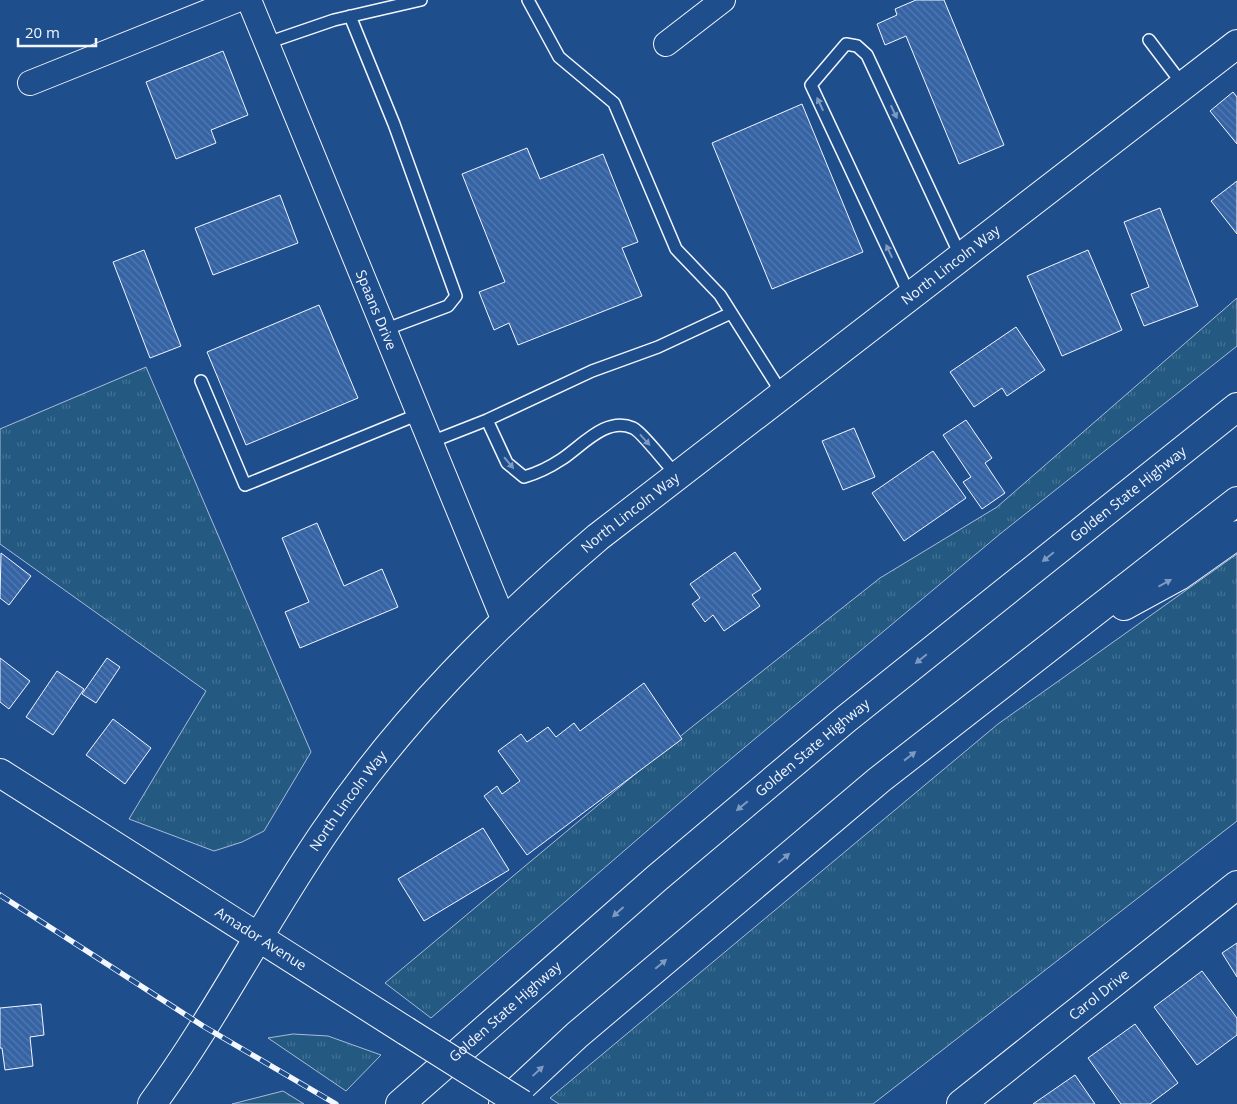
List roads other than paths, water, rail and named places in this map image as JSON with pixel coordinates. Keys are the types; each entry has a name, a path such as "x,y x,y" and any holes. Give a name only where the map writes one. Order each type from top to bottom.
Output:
{"main road":[{"name":"North Lincoln Way","path":"152,1104 175,1073 257,937 324,833 365,775 426,701 504,620 598,537 1237,44"},
{"path":"1180,452 1237,396"},
{"name":"Golden State Highway","path":"400,1104 657,878 838,725 1237,407"},
{"path":"503,1104 577,1035 771,869 879,780 1237,502"},
{"path":"1061,640 1179,576 1237,535"},
{"name":"Amador Avenue","path":"0,773 522,1104"},
{"name":"Carol Drive","path":"961,1104 1237,885"}],"street":[{"path":"30,83 237,0"},
{"name":"Spaans Drive","path":"249,0 504,620"},
{"path":"666,44 722,0"}],"lane":[{"path":"267,43 350,16 421,0"},
{"path":"528,0 559,57 614,103 676,249 720,295 783,394"},
{"path":"350,16 394,124 456,296 448,306 384,330"},
{"path":"1149,40 1183,85"},
{"path":"910,296 811,85 846,44 857,46 867,55 961,257"},
{"path":"431,442 487,420 592,371 658,347 731,313"},
{"path":"201,381 245,485 419,414"},
{"path":"487,420 507,463 524,477 537,474 563,458 594,434 618,425 634,428 678,476"}],"railway":[{"path":"0,895 203,1026 336,1104"}]}
